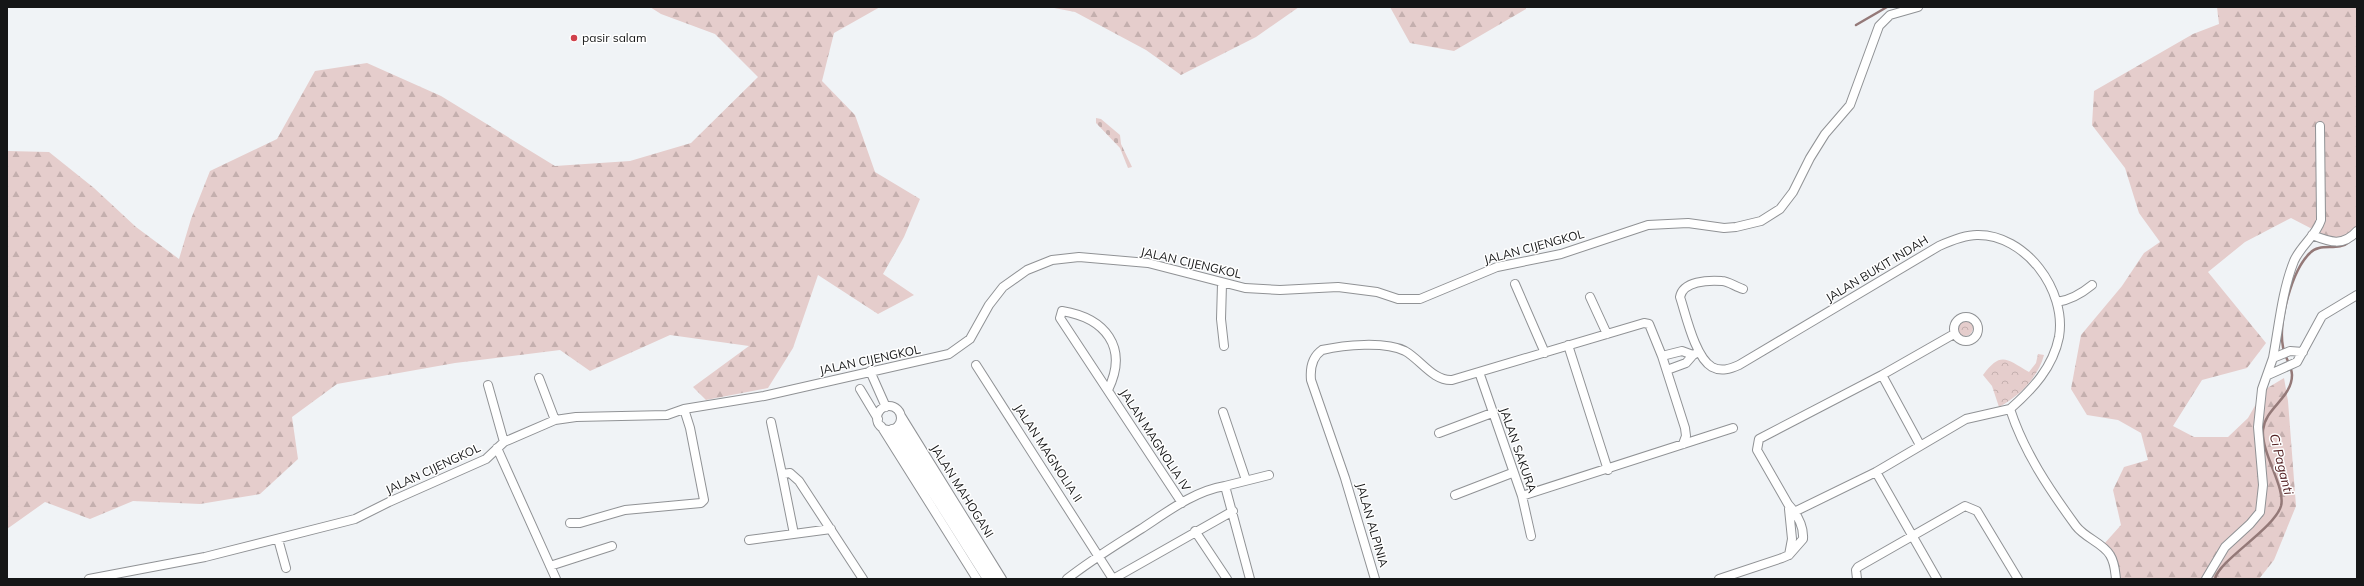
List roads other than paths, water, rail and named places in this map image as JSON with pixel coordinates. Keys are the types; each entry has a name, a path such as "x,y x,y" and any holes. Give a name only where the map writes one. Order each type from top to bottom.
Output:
{"street":[{"name":"JALAN CIJENGKOL","path":"89,579 105,578 205,557 355,519 389,502 486,460 501,445 556,420 576,417 666,414 684,409 764,396 949,354 970,339 989,305 1003,287 1027,270 1052,260 1079,257 1148,263 1222,284 1245,288 1280,290 1338,287 1377,292 1398,299 1420,299 1497,267 1561,254 1648,225 1688,223 1724,228 1736,227 1761,221 1780,208 1793,192 1810,158 1825,134 1850,105 1879,26 1890,15 1918,7"},
{"path":"2206,579 2225,547 2250,524 2260,512 2263,485 2258,427 2262,389 2277,356 2291,271 2298,253 2321,220 2320,126"},
{"path":"2312,235 2332,243 2350,239 2357,231"},
{"name":"JALAN BUKIT INDAH","path":"1696,353 1711,366 1717,369 1726,370 1739,365 1929,251 1956,240 1976,235 1999,239 2012,244 2027,255 2050,285 2057,302 2060,329 2051,360 2028,393 2010,409"},
{"path":"1696,353 1680,297 1681,291 1686,286 1698,282 1723,281 1742,289"},
{"path":"1222,284 1221,319 1224,346"},
{"path":"1515,284 1545,352"},
{"path":"2057,302 2082,294 2092,285"},
{"path":"2268,375 2297,362 2322,316 2357,295"},
{"path":"1590,297 1607,334"},
{"name":"JALAN MAGNOLIA IV","path":"1108,390 1116,368 1115,355 1108,335 1090,318 1062,311 1060,318 1182,503"},
{"name":"JALAN ALPINIA","path":"1375,579 1346,478 1311,380 1310,370 1318,353 1327,348 1356,345 1384,346 1405,352 1435,375 1447,380 1479,372 1644,323 1649,324 1662,356"},
{"path":"1719,579 1789,555 1803,539 1804,530 1792,513 1757,450 1759,439 1882,376 1954,334"},
{"path":"1568,345 1608,470"},
{"path":"1683,444 1686,436 1685,428 1662,356 1682,351 1696,353"},
{"path":"2277,356 2294,351 2303,352"},
{"path":"1667,370 1686,363 1696,353"},
{"name":"JALAN MAGNOLIA II","path":"976,365 1100,555 1113,579"},
{"path":"870,371 886,407"},
{"name":"JALAN SAKURA","path":"1479,372 1512,473 1522,496 1531,536"},
{"path":"1882,376 1920,445"},
{"path":"539,378 556,420"},
{"path":"488,385 501,445 556,579"},
{"path":"860,390 977,579"},
{"path":"880,423 880,411 886,407 895,408 901,416 895,427"},
{"path":"570,523 580,523 625,510 701,503 704,500 690,428 684,409"},
{"path":"1792,513 1876,472 1966,419 2010,409 2018,432 2034,465 2076,527 2110,554 2115,566 2116,579"},
{"path":"1223,412 1246,480"},
{"path":"1439,433 1492,413"},
{"name":"JALAN MAHOGANI","path":"901,416 1002,579"},
{"path":"771,422 794,534"},
{"path":"880,423 895,427 995,579"},
{"path":"895,427 987,579"},
{"path":"1522,496 1608,470 1733,428"},
{"path":"1876,472 1937,579"},
{"path":"782,474 790,473 799,481 863,579"},
{"path":"1455,495 1512,473"},
{"path":"1068,579 1100,555 1182,503 1212,488 1269,475"},
{"path":"1225,486 1233,511 1250,579"},
{"path":"1857,579 1856,570 1858,567 1965,506 1971,507 1977,511 2018,579"},
{"path":"1113,579 1195,531 1233,511"},
{"path":"1789,555 1792,540 1792,513"},
{"path":"749,540 830,529"},
{"path":"1195,531 1227,579"},
{"path":"278,539 286,568"},
{"path":"550,566 612,546"}],"waterway":[{"name":"Ci Paganti","path":"1856,25 1887,7"},
{"name":"Ci Paganti","path":"2215,579 2219,571 2226,563 2268,524 2276,515 2281,506 2282,499 2280,490 2263,439 2263,430 2268,415 2283,397 2291,383 2292,372 2284,350 2282,336 2288,297 2297,271 2303,261 2314,250 2324,247 2345,245 2349,242"}],"place":[{"name":"pasir salam","path":"574,38"}]}
